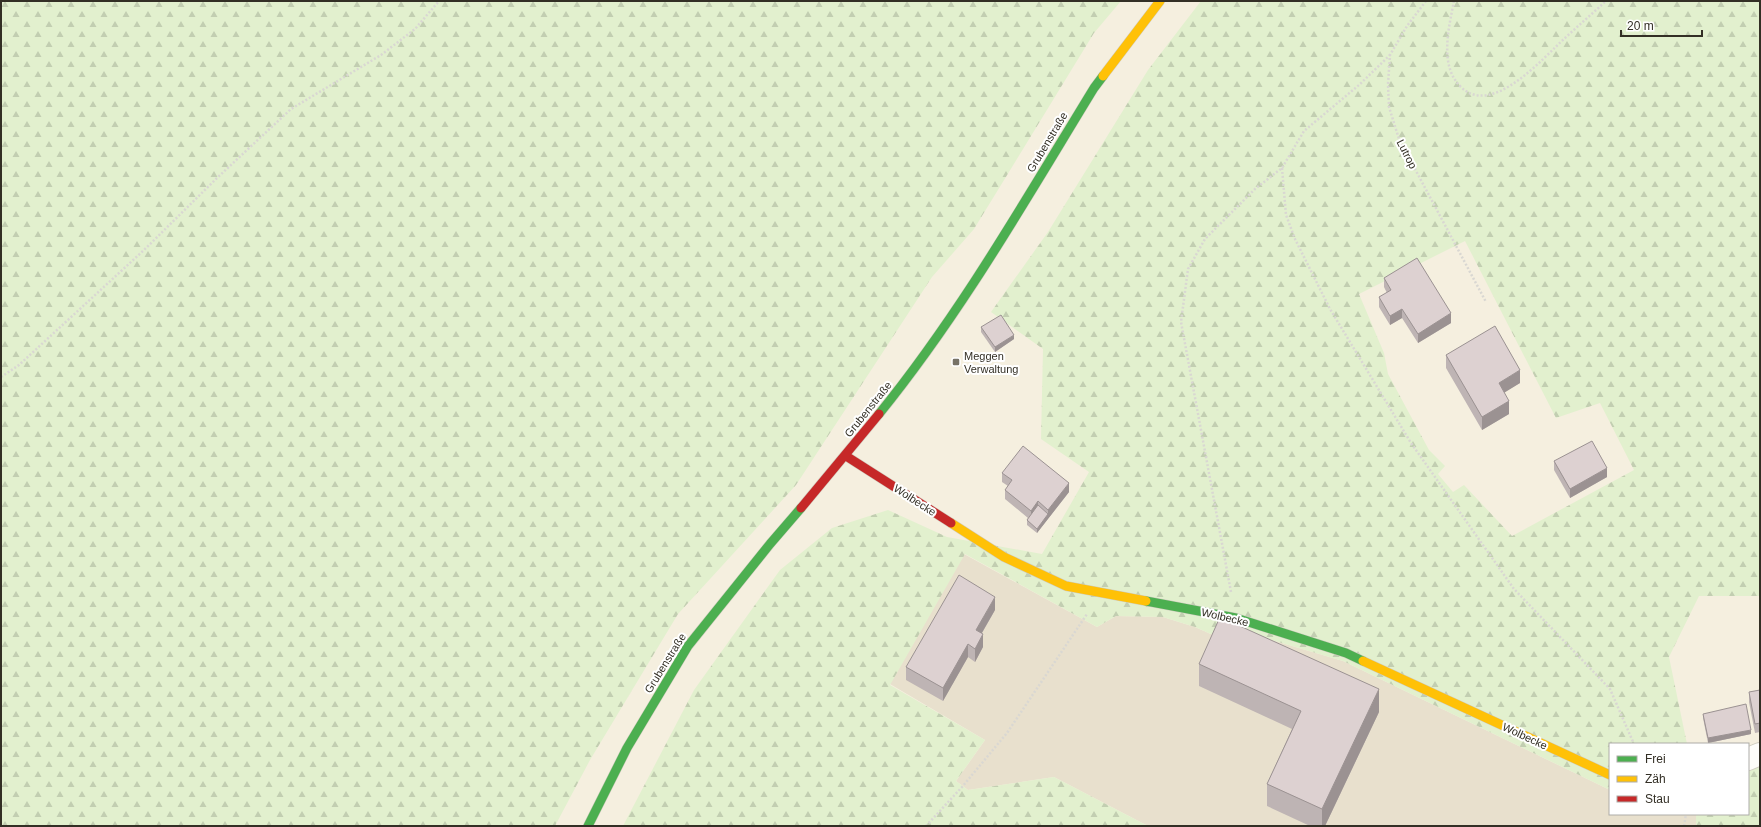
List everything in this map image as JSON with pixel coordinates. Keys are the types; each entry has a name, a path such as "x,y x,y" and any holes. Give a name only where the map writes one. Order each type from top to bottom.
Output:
{"main road":[{"name":"Grubenstraße","path":"588,826 627,748 688,646 765,550 846,456 912,376 973,286 1094,88 1160,1"},
{"name":"Wolbecke","path":"846,456 1004,557 1066,586 1236,618 1346,653 1609,775"}],"street":[{"path":"1749,759 1760,754"}],"path":[{"path":"1,377 19,365 144,250 216,178 291,109 381,55 415,30 440,1"},
{"name":"Lutrop","path":"1426,1 1407,26 1390,55 1388,84 1389,107 1399,139 1486,302"},
{"path":"1454,1 1448,30 1448,60 1453,79 1465,91 1479,96 1501,91 1523,78 1606,1"},
{"path":"1236,618 1181,322 1188,269 1205,239 1255,189 1282,168 1304,131 1359,85 1390,55"},
{"path":"1282,168 1286,214 1295,238 1330,309 1411,443 1514,589 1610,689 1634,743"},
{"path":"926,826 962,787 1007,733 1102,592"},
{"path":"1684,826 1686,815"}],"shaded area":[{"path":"964,554 1097,627 1116,616 1163,617 1195,627 1222,639 1227,627 1343,661 1609,790 1609,815 1696,815 1696,826 1148,826 1054,777 968,790 956,781 985,740 890,684"}],"green space":[{"path":"1,1 1121,1 1094,33 974,229 932,277 796,485 678,614 590,760 555,826 1,826"},
{"path":"1201,1 1760,1 1760,596 1699,596 1669,657 1687,743 1609,743 1609,790 1343,661 1228,627 1222,639 1195,627 1163,617 1116,616 1097,627 965,554 890,685 985,740 956,781 968,790 1054,777 1148,826 623,826 694,690 780,570 832,528 888,510 947,537 1042,554 1089,472 1041,439 1043,349 991,312 1048,232 1148,70","holes":["1465,241 1556,418 1600,403 1634,470 1512,536 1464,485 1453,492 1438,474 1445,466 1429,450 1388,374 1384,353 1359,294"]},
{"path":"1760,745 1760,826 1696,826 1696,815 1749,815 1749,749"}],"building":[{"path":"1417,258 1451,313 1418,334 1402,309 1390,316 1379,297 1391,290 1384,278"},
{"path":"1001,315 1014,335 995,347 981,327"},
{"path":"1495,326 1520,370 1499,383 1509,401 1482,417 1446,355"},
{"path":"1592,441 1607,468 1570,489 1554,461"},
{"path":"1023,446 1069,483 1048,510 1038,501 1031,511 1005,490 1012,480 1002,473"},
{"path":"1038,505 1048,514 1037,529 1027,520"},
{"path":"959,575 995,597 976,630 983,634 975,649 968,644 943,688 906,667"},
{"path":"1220,617 1379,689 1322,809 1267,784 1301,711 1199,664"},
{"path":"1760,690 1760,723 1755,724 1749,692"},
{"path":"1746,704 1751,730 1708,738 1703,714"}],"traffic: fast":[{"path":"879,414 909,376 965,296 992,255 1094,88 1103,76"},
{"path":"588,826 627,748 688,646 801,508"},
{"path":"1146,601 1236,618 1346,653 1363,661"}],"traffic: slow":[{"path":"1103,76 1160,1"},
{"path":"951,523 1004,557 1066,586 1146,601"},
{"path":"1363,661 1609,775"}],"traffic: jam":[{"path":"801,508 879,414"},
{"path":"846,456 951,523"}],"place":[{"name":"Meggen Verwaltung","path":"956,362"}]}
